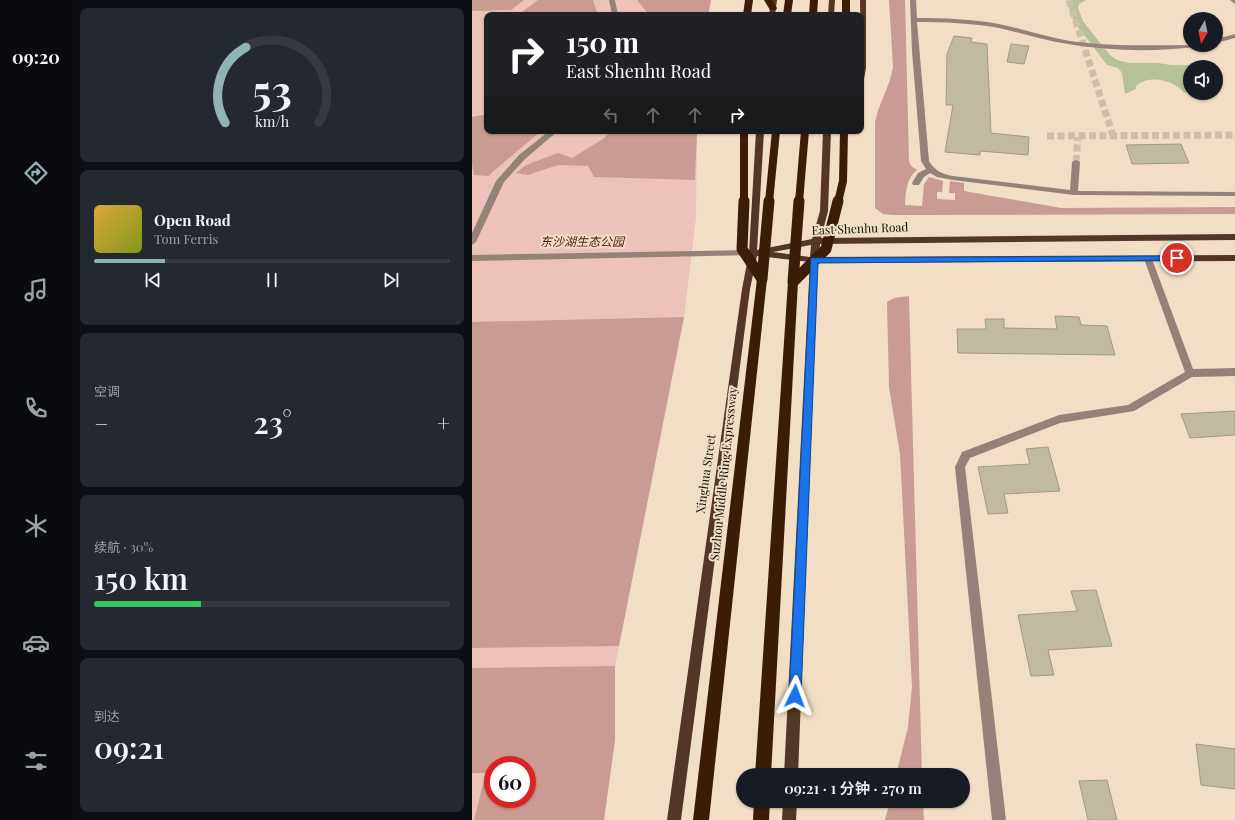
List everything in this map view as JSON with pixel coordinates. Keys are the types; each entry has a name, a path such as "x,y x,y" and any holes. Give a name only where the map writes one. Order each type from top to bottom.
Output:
{"highway":[{"path":"747,12 749,0"},
{"path":"768,0 773,12"},
{"path":"787,12 788,0"},
{"path":"813,12 814,0"},
{"path":"846,0 846,12"},
{"path":"744,134 746,181 742,249 762,279"},
{"name":"Suzhou Middle Ring Expressway","path":"701,820 762,279 776,134"},
{"path":"763,768 793,282 805,134"},
{"path":"793,282 826,249 843,181 844,134"},
{"path":"761,820 762,808"}],"main road":[{"path":"773,12 774,0"},
{"path":"831,12 832,0"},
{"path":"863,0 863,12"},
{"name":"Xinghua Street","path":"674,820 744,305 753,253 760,134"},
{"path":"791,768 814,260 816,241 824,211 827,134"},
{"name":"East Shenhu Road","path":"753,253 816,241 1235,237"},
{"path":"753,253 814,260 1235,258"},
{"path":"789,820 790,808"}],"street":[{"path":"612,0 614,12"},
{"path":"913,0 925,161 929,170 939,175 953,178 1074,193 1235,194"},
{"path":"915,20 989,24 1052,40 1105,46 1153,48 1183,46"},
{"path":"1223,39 1235,36"},
{"path":"472,242 500,181 522,157 550,134"},
{"path":"1074,193 1076,162"},
{"path":"916,183 921,176 929,170"},
{"path":"472,258 753,253"},
{"path":"1148,259 1190,373"},
{"path":"999,820 960,467 966,455 1059,419 1130,408 1190,373 1235,372"}],"green space":[{"name":"东沙湖生态公园","path":"472,0 711,0 709,12 484,12 484,134 697,134 696,217 684,317 615,666 615,740 604,820 472,820"}],"shaded area":[{"path":"472,0 524,0 511,10 472,11"},
{"path":"538,0 593,0 597,12 522,12"},
{"path":"637,0 711,0 709,12 647,12"},
{"path":"889,0 905,0 909,161 911,166 917,170 909,181 906,190 905,205 922,206 924,184 929,177 943,181 942,192 937,192 937,199 955,200 955,193 949,193 950,181 964,183 964,191 1061,208 1235,207 1235,214 883,214 875,208 875,122 893,67"},
{"path":"1073,0 1086,0 1079,4 1078,8 1083,21 1110,55 1117,60 1129,63 1183,65 1183,92 1180,88 1168,82 1162,80 1148,80 1141,82 1136,86 1136,89 1125,94 1122,73 1118,68 1107,65 1075,23 1070,14 1069,4"},
{"path":"484,115 484,134 537,134 488,176 474,175 472,164 472,117"},
{"path":"608,134 697,134 695,180 594,177 588,166 558,165 528,175 516,173 526,165 558,153 572,158 603,139"},
{"path":"909,296 922,768 898,768 908,727 912,687 900,454 889,387 887,302 894,298"},
{"path":"684,317 619,646 472,648 472,322"},
{"path":"615,666 615,740 604,820 474,820 484,781 484,808 536,808 536,756 484,756 484,773 472,773 472,668"},
{"path":"888,808 923,808 924,820 885,820"}],"building":[{"path":"954,36 972,38 971,42 987,44 991,133 1029,137 1028,155 980,151 980,155 945,152 953,105 946,105 947,54"},
{"path":"1011,44 1029,46 1024,64 1007,62"},
{"path":"1181,144 1189,163 1132,164 1126,145"},
{"path":"1055,316 1079,317 1081,325 1107,326 1115,355 958,353 957,329 986,329 985,319 1004,319 1004,328 1057,329"},
{"path":"1235,411 1235,435 1190,438 1181,414"},
{"path":"1048,447 1060,491 1004,494 1008,513 988,514 978,467 1030,464 1026,449"},
{"path":"1096,590 1112,646 1048,650 1054,675 1031,676 1018,615 1077,611 1071,591"},
{"path":"1196,744 1235,749 1235,789 1201,785"},
{"path":"1107,780 1117,820 1088,820 1079,781"}],"tunnel":[{"path":"1069,0 1113,136"},
{"path":"1113,136 1235,135"},
{"path":"1047,136 1113,136"},
{"path":"1076,162 1078,137"}],"route":[{"path":"795,696 814,260 1177,258"}]}
